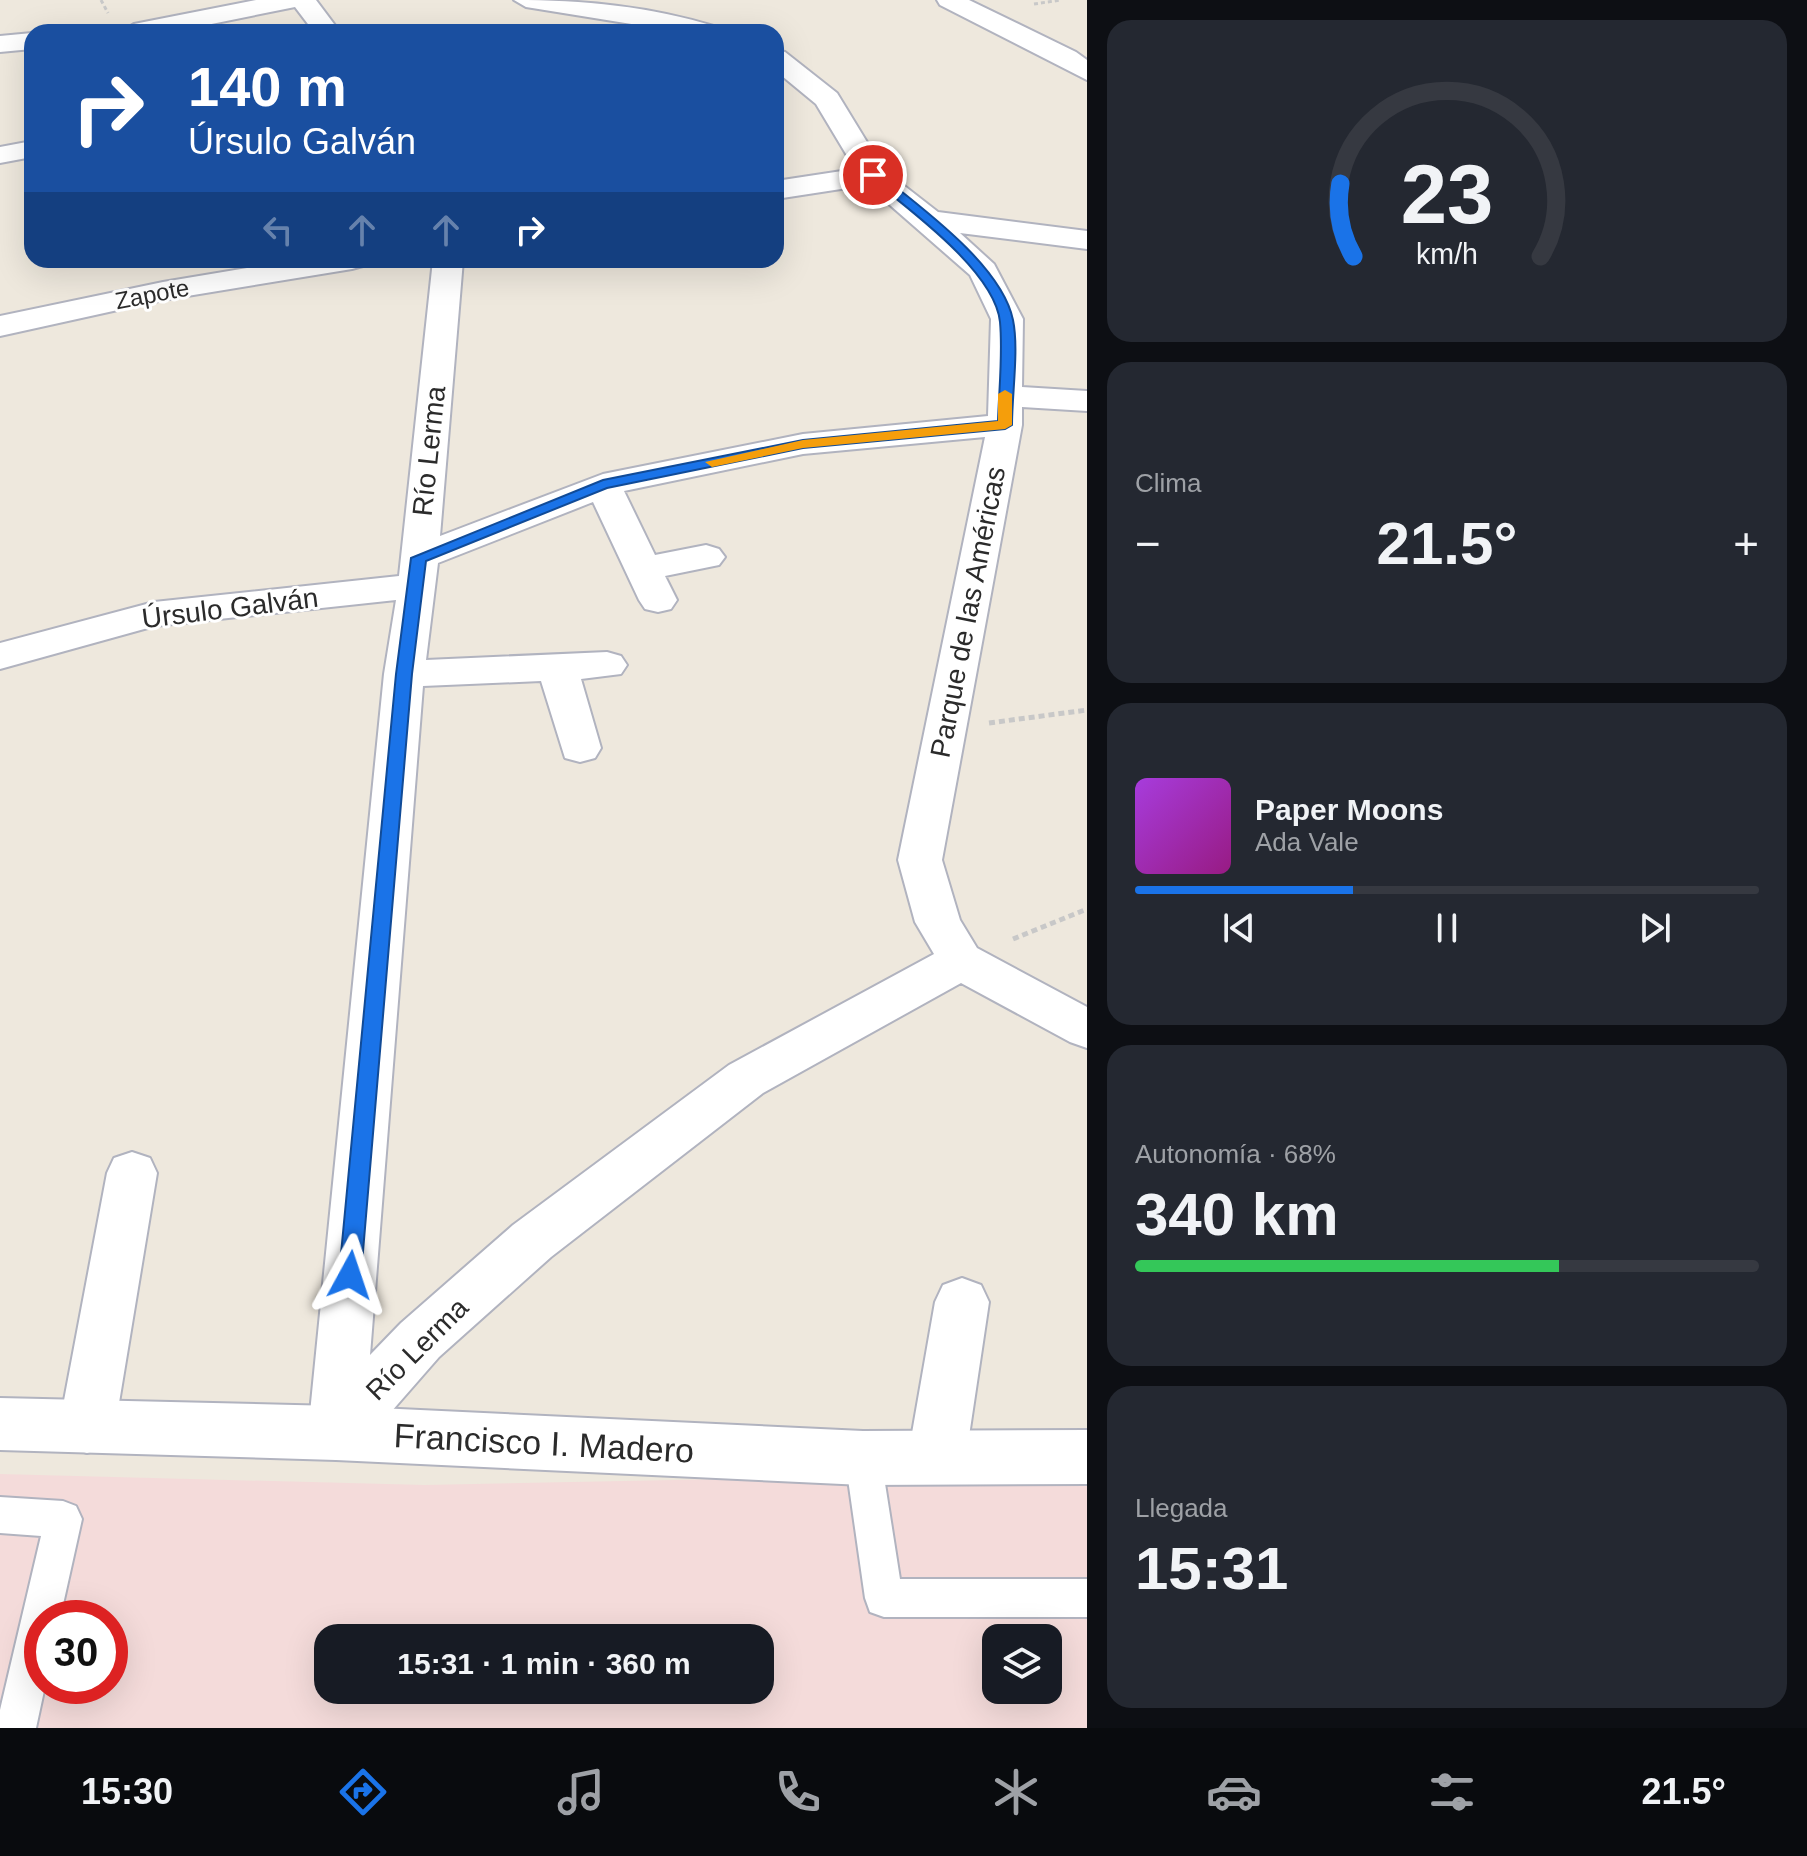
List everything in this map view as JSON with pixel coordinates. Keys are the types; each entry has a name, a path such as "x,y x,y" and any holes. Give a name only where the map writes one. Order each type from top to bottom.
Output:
{"street":[{"path":"174,24 293,0"},
{"path":"303,0 321,24"},
{"path":"526,0 672,10 695,24"},
{"path":"949,0 1080,62"},
{"path":"0,44 24,42"},
{"name":"Parque de las Américas","path":"784,64 827,99 873,175 929,220 983,271 1007,319 1005,410 920,860 938,922 961,961"},
{"path":"0,155 24,150"},
{"path":"784,189 873,175"},
{"path":"929,220 1087,240"},
{"name":"Zapote","path":"0,326 163,291 303,268"},
{"name":"Río Lerma","path":"336,1433 404,674 447,268"},
{"name":"Úrsulo Galván","path":"0,656 154,614 417,572 603,485 803,444 1005,410 1087,401"},
{"path":"603,485 650,584 706,557"},
{"path":"404,674 607,665"},
{"path":"557,666 580,748"},
{"path":"961,961 1087,1029"},
{"name":"Río Lerma","path":"336,1433 420,1340 532,1241 746,1079 961,961"},
{"path":"87,1427 132,1173"},
{"path":"937,1456 962,1302"},
{"name":"Francisco I. Madero","path":"0,1424 336,1433 863,1458 1087,1457"}],"lane":[{"path":"863,1458 884,1598 1087,1598"},
{"path":"0,1515 63,1519 16,1728"}],"path":[{"path":"944,728 1087,710"},
{"path":"961,961 1087,909"}],"shaded area":[{"path":"1087,1472 1087,1728 0,1728 0,1474 425,1485"}],"slow traffic":[{"path":"712,462 803,444 1005,425 1005,394"}],"route":[{"path":"350,1275 404,674 418,558 603,485 803,444 1005,425 1007,319 983,271 929,220 873,175"}]}
